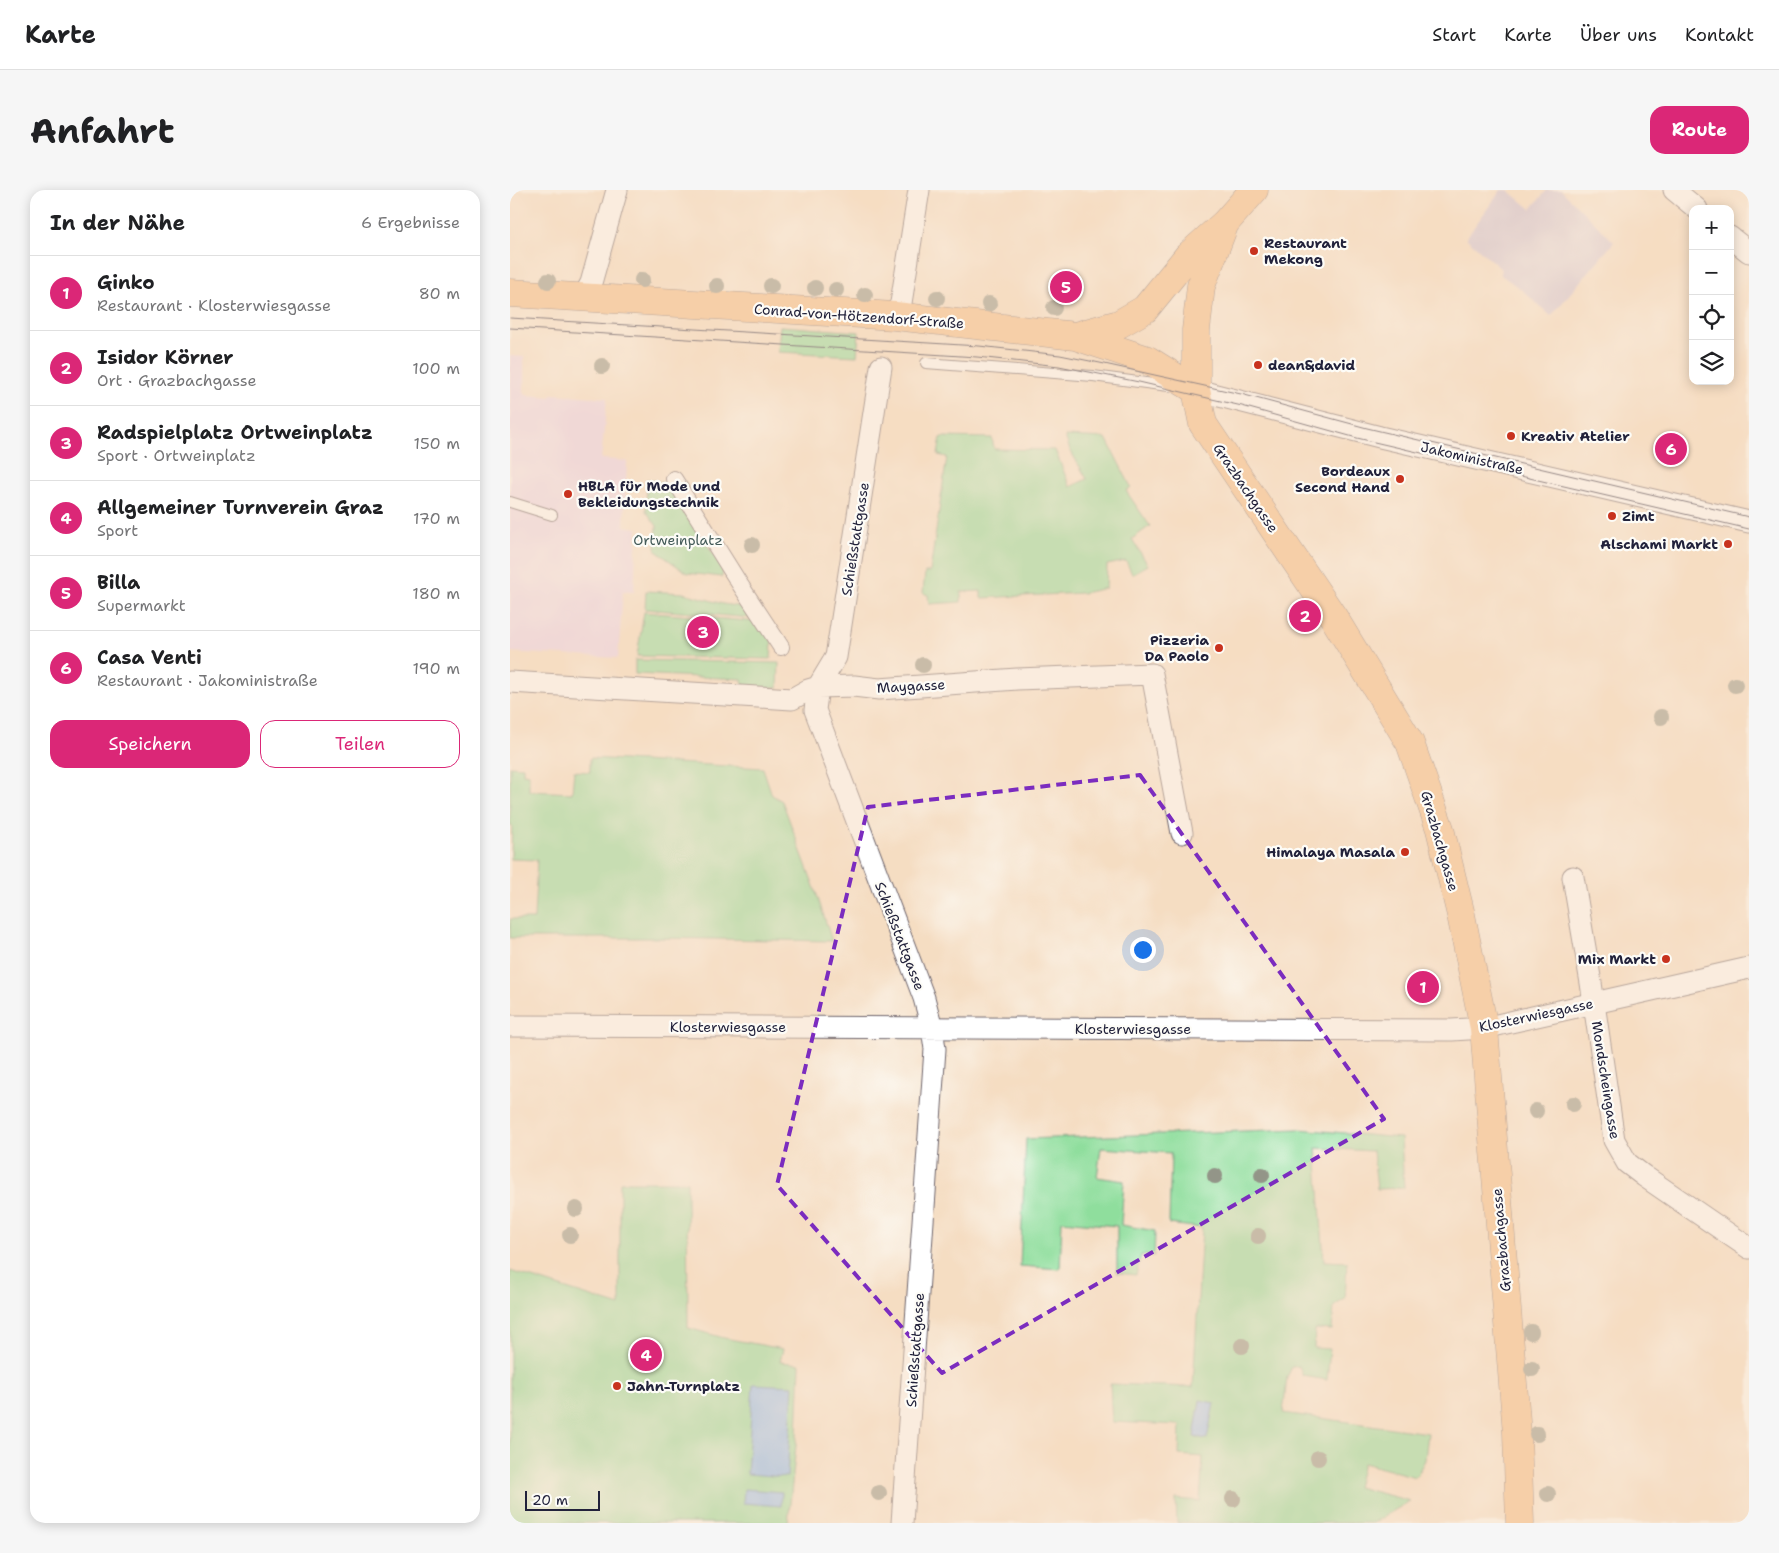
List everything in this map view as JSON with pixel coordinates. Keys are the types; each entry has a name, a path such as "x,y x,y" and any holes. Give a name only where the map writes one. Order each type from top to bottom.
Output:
{"main road":[{"name":"Grazbachgasse","path":"1075,336 1119,324 1145,310 1188,256 1225,223 1254,190"},
{"name":"Grazbachgasse","path":"1225,223 1201,286 1196,330 1196,390 1203,424 1334,618 1410,743 1440,829 1460,915 1484,1028 1517,1433 1520,1523"},
{"name":"Conrad-von-Hötzendorf-Straße","path":"510,293 895,316 1075,336 1148,360 1196,390"}],"street":[{"path":"583,298 591,283 618,190"},
{"path":"895,316 901,303 919,190"},
{"path":"1674,190 1692,205"},
{"path":"1734,239 1749,252"},
{"name":"Schießstattgasse","path":"881,367 836,657 818,687 815,710 924,998 935,1049 902,1523"},
{"name":"Jakoministraße","path":"1196,390 1380,437 1749,522"},
{"path":"674,479 781,647"},
{"name":"Maygasse","path":"510,682 792,699 818,687 854,686 879,689 1017,679 1152,674 1182,833"},
{"name":"Mondscheingasse","path":"1573,877 1614,1140 1627,1162 1644,1176 1749,1248"},
{"name":"Klosterwiesgasse","path":"510,1026 1452,1030 1484,1028 1749,968"}],"lane":[{"path":"926,363 1093,376 1196,390"},
{"path":"510,502 552,516"}],"highlighted area":[{"path":"1140,775 1384,1119 942,1373 777,1185 868,807"}],"shaded area":[{"path":"1501,190 1508,190 1531,209 1547,190 1561,190 1614,242 1551,316 1522,290 1501,275 1501,269 1466,238"},
{"name":"HBLA für Mode und Bekleidungstechnik","path":"510,356 524,357 524,395 551,397 552,394 607,398 601,459 627,461 624,526 637,528 634,592 623,591 618,658 510,652"}],"green space":[{"path":"780,326 859,332 857,356 778,352"},
{"path":"1065,436 1106,438 1131,487 1126,491 1150,526 1132,539 1148,565 1132,574 1126,561 1107,565 1106,588 1083,593 981,598 981,591 961,592 961,602 929,604 928,595 923,593 925,572 930,572 947,457 938,455 941,437 992,438 994,449 1055,450 1070,487 1087,479 1070,450"},
{"name":"Ortweinplatz","path":"647,479 665,483 723,568 722,577 687,573 656,551 657,526 646,511"},
{"path":"646,591 684,593 723,604 743,607 755,615 752,618 645,609"},
{"path":"644,612 759,622 772,642 771,659 637,656"},
{"path":"635,660 779,663 778,688 743,687 742,679 635,674"},
{"path":"590,758 763,768 772,795 782,801 832,941 510,938 510,919 534,919 537,860 511,859 510,766 523,767 523,773 529,774 529,791 572,793 574,771 590,772"},
{"path":"1299,1129 1401,1138 1404,1188 1377,1189 1373,1151 1316,1148 1324,1261 1347,1262 1345,1299 1334,1306 1332,1330 1315,1329 1314,1348 1330,1349 1327,1380 1303,1376 1299,1366 1292,1367 1287,1377 1283,1413 1428,1433 1425,1460 1416,1477 1363,1463 1357,1487 1410,1501 1373,1523 1177,1523 1176,1499 1200,1501 1203,1457 1179,1455 1180,1425 1112,1422 1110,1384 1193,1387 1202,1228 1169,1224 1171,1153 1101,1148 1097,1177 1124,1181 1121,1225 1155,1231 1154,1256 1141,1255 1136,1275 1117,1273 1117,1226 1062,1221 1060,1269 1020,1266 1026,1139"},
{"name":"Jahn-Turnplatz","path":"620,1182 687,1182 688,1328 724,1338 783,1349 780,1362 800,1364 797,1436 788,1523 510,1523 510,1271 620,1306"}],"water":[{"path":"753,1384 793,1386 787,1477 747,1474"},
{"path":"1200,1400 1214,1403 1207,1439 1194,1437"},
{"path":"744,1489 782,1492 781,1506 743,1503"}],"tram line":[{"path":"510,318 979,346 1060,355 1241,394 1367,428 1749,517"},
{"path":"510,328 977,357 1059,366 1242,406 1357,438 1749,529"}],"place":[{"name":"Restaurant Mekong","path":"1254,251"},
{"name":"Billa","path":"1066,287"},
{"name":"dean&david","path":"1258,365"},
{"name":"Kreativ Atelier","path":"1511,436"},
{"name":"Casa Venti","path":"1671,449"},
{"name":"Bordeaux Second Hand","path":"1400,479"},
{"name":"HBLA für Mode und Bekleidungstechnik","path":"568,494"},
{"name":"Zimt","path":"1612,516"},
{"name":"Alschami Markt","path":"1728,544"},
{"name":"Isidor Körner","path":"1305,616"},
{"name":"Radspielplatz Ortweinplatz","path":"703,632"},
{"name":"Pizzeria Da Paolo","path":"1219,648"},
{"name":"Himalaya Masala","path":"1405,852"},
{"name":"Mix Markt","path":"1666,959"},
{"name":"Ginko","path":"1423,987"},
{"name":"Allgemeiner Turnverein Graz","path":"646,1355"},
{"name":"Jahn-Turnplatz","path":"617,1386"}]}
